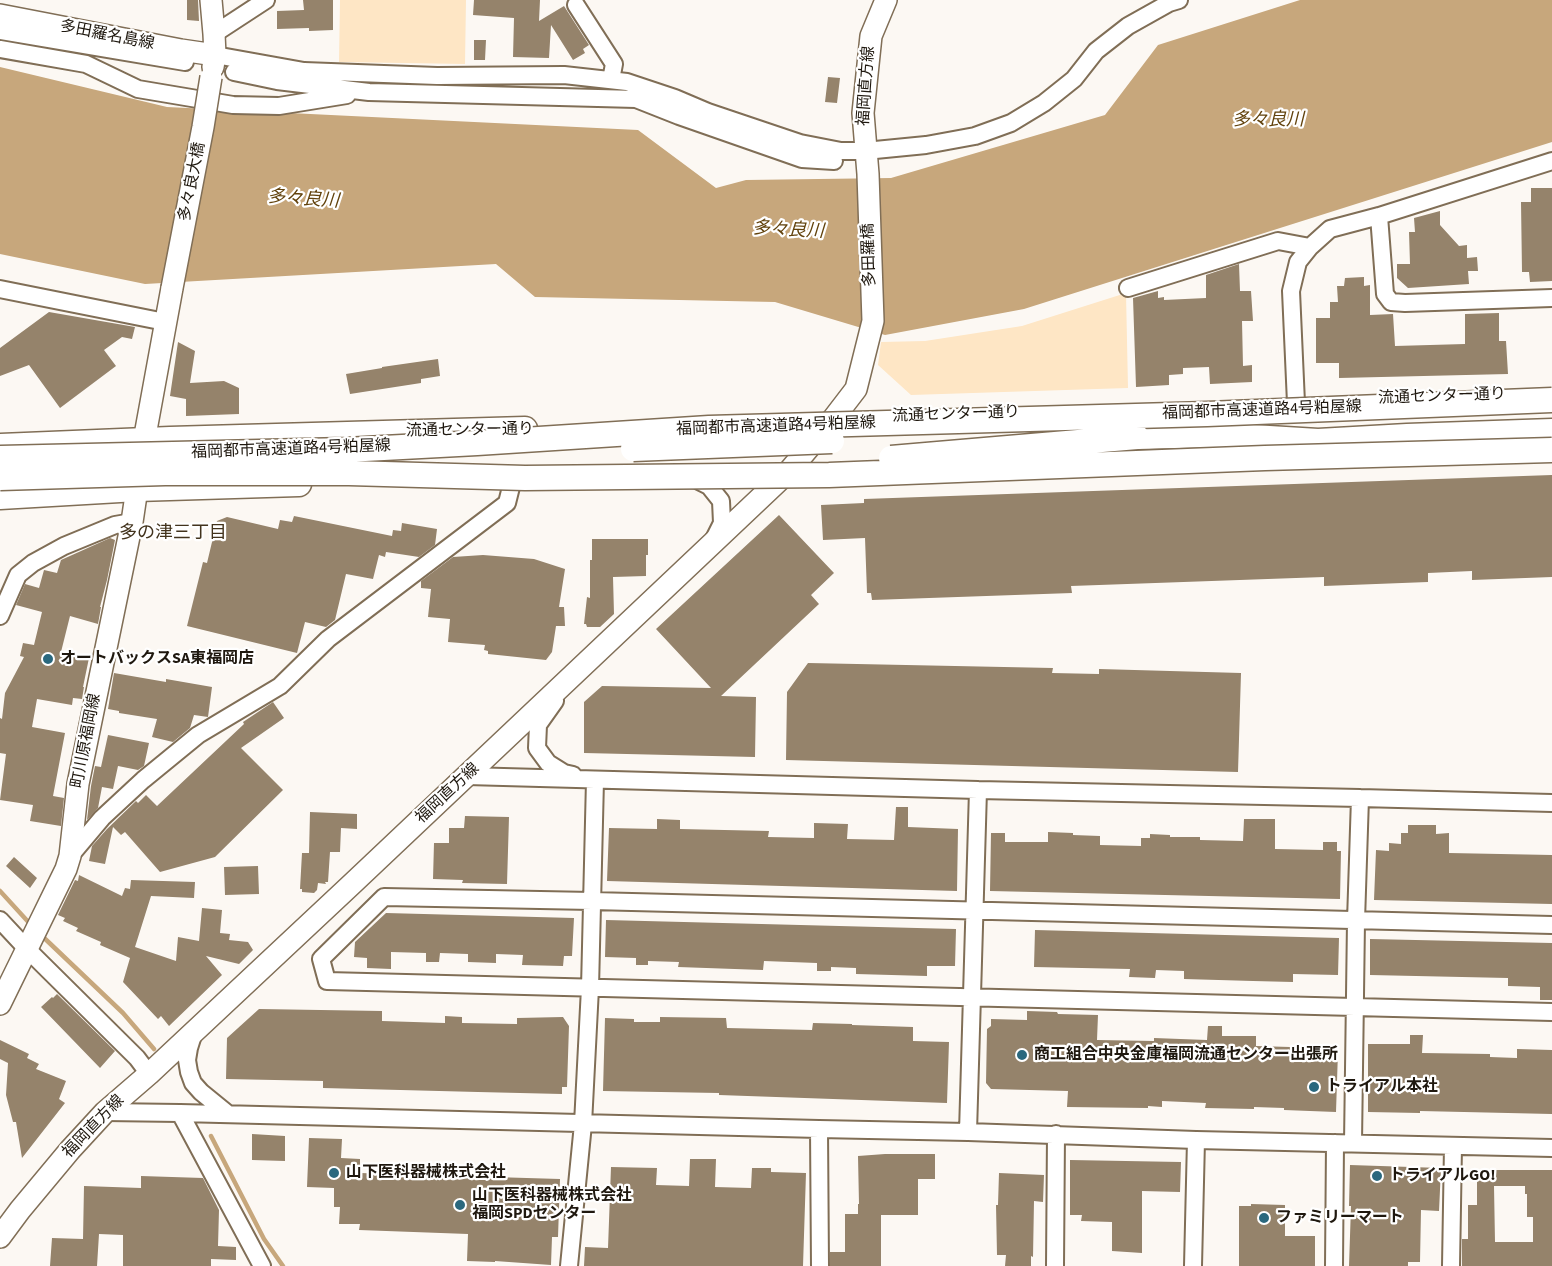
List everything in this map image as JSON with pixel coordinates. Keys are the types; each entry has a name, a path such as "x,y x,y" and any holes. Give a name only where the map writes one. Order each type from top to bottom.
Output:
{"highway":[{"name":"流通センター通り","path":"0,446 479,430 653,427 1552,392"},
{"name":"福岡都市高速道路4号粕屋線","path":"0,458 346,450 709,428 1207,414 1552,400"},
{"path":"477,443 614,450 929,437 1050,427 1255,404"},
{"path":"717,476 809,464 1137,437 1220,435 1318,441 1552,431"},
{"name":"福岡都市高速道路4号粕屋線","path":"0,478 199,473 349,473 525,478 840,475 1552,449"},
{"path":"0,497 137,489 352,482 643,477 790,470 1552,449"}],"main road":[{"path":"211,0 215,45"},
{"name":"福岡直方線","path":"868,174 863,113 871,36 886,0"},
{"name":"多田羅名島線","path":"0,15 181,50 215,45"},
{"name":"多々良大橋","path":"172,288 204,127 215,45"},
{"name":"多田羅橋","path":"868,174 873,321 870,336"},
{"name":"町川原福岡線","path":"0,1004 66,869 70,856 78,784 132,522 144,441 172,288"},
{"name":"福岡直方線","path":"0,1237 27,1201 105,1112 195,1031 790,470 856,389 870,336"}],"street":[{"path":"215,45 266,0"},
{"path":"215,45 304,71 437,76 564,75 627,82 800,144 841,151 865,151 926,146 975,136 1011,123 1044,103 1074,79 1096,51 1128,26 1169,3 1179,0"},
{"path":"576,5 614,64 611,80"},
{"path":"0,31 185,62"},
{"path":"0,49 86,64 138,88 232,105 279,106 369,92"},
{"path":"234,72 277,81 369,92 636,99 802,159 834,161"},
{"path":"1296,403 1291,291 1298,262 1329,229 1379,216 1552,161"},
{"path":"1379,216 1385,294 1391,302 1552,298"},
{"path":"1128,288 1278,241 1310,247"},
{"path":"0,289 165,322"},
{"path":"643,477 697,480 709,486 721,501 722,523 711,545"},
{"path":"70,856 102,818 143,780 198,735 280,686 328,639 507,503 513,479"},
{"path":"0,615 18,575 33,563 64,546 115,525 132,522"},
{"path":"574,674 538,725 537,748 548,764 564,773 595,780"},
{"path":"467,776 1552,803"},
{"path":"570,1266 583,1124 590,988 595,780"},
{"path":"968,1132 978,790"},
{"path":"1353,1143 1360,798"},
{"path":"1552,925 384,897 321,959 327,981 1552,1012"},
{"path":"0,920 29,946 137,1058 149,1074"},
{"path":"195,1031 189,1048 188,1060 193,1083 228,1114"},
{"path":"105,1112 1552,1148"},
{"path":"180,1113 262,1266"},
{"path":"819,1130 820,1266"},
{"path":"1055,1266 1056,1134"},
{"path":"1193,1266 1196,1140"},
{"path":"1334,1266 1335,1143"},
{"path":"1451,1266 1453,1146"},
{"path":"247,1266 249,1241"}],"shaded area":[{"path":"340,0 466,0 465,64 339,62"},
{"path":"1126,293 1128,388 911,395 878,365 881,342 925,341 1022,326"}],"water":[{"name":"多々良川","path":"1300,0 1552,0 1552,142 1024,309 885,335 775,302 535,297 496,264 145,284 0,254 0,67 167,107 638,130 716,188 746,180 891,178 1105,115 1158,45"}],"building":[{"path":"187,0 198,0 199,21 187,20"},
{"path":"303,0 333,0 333,30 277,29 277,11 304,10"},
{"path":"474,0 540,0 539,21 564,6 589,45 583,49 585,53 573,60 551,25 549,58 513,57 514,18 473,15"},
{"path":"474,40 486,40 485,60 474,60"},
{"path":"828,77 840,78 837,103 825,102"},
{"path":"1531,188 1552,188 1552,281 1530,282 1529,272 1522,272 1521,202 1531,202"},
{"path":"1440,211 1440,225 1459,246 1467,245 1467,258 1477,257 1478,271 1468,271 1469,284 1408,288 1397,278 1397,264 1410,264 1409,232 1415,232 1414,218"},
{"path":"1239,264 1240,291 1251,291 1253,321 1242,321 1243,366 1252,365 1252,382 1210,384 1209,367 1183,368 1183,374 1169,375 1169,385 1136,387 1133,298 1158,291 1158,298 1164,297 1164,300 1206,298 1206,275"},
{"path":"1364,277 1364,286 1370,285 1370,315 1393,314 1395,346 1465,344 1465,314 1499,313 1499,341 1506,341 1508,374 1339,378 1339,363 1316,363 1316,318 1330,318 1330,302 1338,302 1337,286 1344,286 1345,278"},
{"path":"49,312 135,327 132,339 122,337 104,350 116,366 60,408 29,365 0,376 0,348"},
{"path":"178,342 195,351 190,383 224,381 239,388 239,414 186,416 186,399 170,396"},
{"path":"438,359 440,376 421,379 421,383 350,394 346,374"},
{"path":"1552,475 1552,577 1472,580 1472,571 1428,573 1428,582 1324,586 1324,577 1071,586 1072,593 872,600 871,593 867,593 865,538 823,540 821,505 864,503 864,499"},
{"path":"779,515 834,573 811,595 819,604 721,696 756,697 755,757 584,753 584,702 602,686 711,688 656,629"},
{"path":"294,516 392,536 393,530 401,531 402,523 437,529 435,545 419,557 386,552 385,557 379,555 373,579 346,574 335,620 326,627 305,622 297,653 187,626 203,562 207,563 217,521 227,517 278,529 280,520 292,522"},
{"path":"110,538 115,540 98,624 70,616 61,652 89,658 82,699 73,698 72,705 37,699 32,727 65,733 53,796 64,798 61,826 30,821 33,805 0,800 6,754 0,753 0,718 2,719 5,693 24,657 20,656 23,643 34,645 42,612 16,605 25,584 39,588 44,570 57,573 61,560"},
{"path":"592,539 648,539 646,576 613,577 614,614 600,627 587,627 584,624 587,597 590,598"},
{"path":"483,555 534,559 565,569 559,607 564,607 565,626 556,626 552,652 546,660 488,654 488,651 484,650 485,645 448,642 450,619 428,617 431,589 421,588 421,581 453,557"},
{"path":"808,663 1053,668 1052,673 1099,674 1099,669 1241,673 1238,772 786,760 787,692"},
{"path":"114,673 212,687 208,717 194,715 190,728 173,742 152,737 157,719 108,709"},
{"path":"273,702 284,718 241,748 283,790 215,857 160,872 125,832 121,835 113,827 105,864 89,861 92,846 136,801 138,803 146,795 157,806 244,724 243,722"},
{"path":"108,735 149,743 144,766 138,770 118,766 113,789 102,787 98,808 87,820 95,766 101,767"},
{"path":"896,807 908,807 908,827 958,829 957,891 607,881 609,828 657,829 657,819 680,820 680,829 769,831 768,837 814,838 814,823 848,824 847,839 894,840"},
{"path":"310,812 357,814 357,829 341,828 340,852 330,852 328,882 318,883 314,893 302,892 300,889 302,853 309,853"},
{"path":"465,816 509,817 507,884 462,883 463,880 433,879 434,843 449,843 449,828 464,828"},
{"path":"1244,819 1275,819 1275,849 1323,850 1323,842 1337,842 1337,851 1341,851 1340,899 990,891 991,833 1005,833 1005,842 1048,842 1048,832 1100,836 1100,845 1141,846 1141,838 1150,838 1150,834 1200,837 1200,840 1243,841"},
{"path":"1408,825 1436,825 1436,834 1449,833 1449,853 1552,855 1552,904 1374,900 1376,850 1389,851 1389,843 1401,844 1401,833 1408,833"},
{"path":"14,857 37,878 30,888 6,866"},
{"path":"258,866 259,894 225,895 224,867"},
{"path":"79,875 122,896 125,888 130,889 131,880 195,882 194,898 151,896 135,947 176,961 178,937 199,941 202,908 222,910 220,933 230,934 229,940 248,942 253,950 239,964 206,956 222,975 169,1026 161,1016 158,1019 123,982 130,958 76,931 78,928 63,921 65,918 58,915 75,880 78,881"},
{"path":"386,913 574,918 572,956 564,956 563,966 522,965 523,955 496,954 496,963 468,962 468,954 440,953 439,962 426,962 426,953 391,952 391,969 367,968 367,958 354,957 355,942"},
{"path":"606,920 956,929 955,966 927,966 927,976 856,974 856,968 831,967 831,971 817,971 817,963 764,961 763,970 678,967 679,962 648,961 648,965 636,965 636,958 605,957"},
{"path":"1035,930 1339,938 1338,975 1293,974 1293,982 1253,981 1184,979 1184,971 1156,970 1155,978 1129,977 1130,969 1034,967"},
{"path":"1370,939 1552,943 1552,1000 1540,1000 1540,987 1508,986 1508,978 1370,975"},
{"path":"57,994 115,1051 100,1068 41,1007"},
{"path":"259,1009 382,1011 382,1021 445,1023 445,1016 462,1017 462,1023 517,1024 517,1018 563,1017 569,1026 567,1087 562,1087 562,1094 323,1088 323,1081 226,1079 227,1038"},
{"path":"1027,1011 1098,1015 1097,1040 1154,1041 1154,1038 1207,1040 1208,1026 1222,1026 1222,1036 1256,1036 1256,1046 1290,1047 1290,1050 1338,1051 1336,1112 1254,1107 1254,1109 1205,1108 1206,1103 1162,1101 1162,1107 1148,1106 1148,1108 1067,1107 1068,1091 991,1089 986,1083 987,1029 991,1026 991,1019 1027,1020"},
{"path":"660,1017 726,1018 727,1028 812,1030 813,1023 913,1027 913,1041 949,1042 947,1103 719,1095 719,1093 603,1091 605,1018 634,1019 634,1022 660,1022"},
{"path":"1410,1035 1423,1035 1422,1053 1490,1054 1490,1057 1517,1058 1517,1049 1552,1050 1552,1114 1368,1112 1368,1044 1410,1044"},
{"path":"0,1040 29,1054 27,1058 39,1064 36,1069 66,1081 59,1099 65,1103 22,1158 16,1122 13,1122 6,1095 8,1063 0,1059"},
{"path":"252,1134 285,1136 285,1161 252,1160"},
{"name":"山下医科器械株式会社 福岡SPDセンター","path":"309,1138 342,1139 341,1158 360,1159 360,1173 560,1179 558,1237 552,1237 551,1265 467,1261 468,1234 359,1230 360,1224 339,1224 340,1207 334,1207 334,1188 307,1187"},
{"path":"935,1154 935,1179 918,1179 918,1215 881,1215 881,1266 830,1266 830,1252 845,1252 845,1214 858,1214 858,1156"},
{"path":"690,1159 716,1159 715,1187 751,1188 752,1168 771,1168 771,1172 806,1173 803,1266 584,1266 585,1247 608,1248 611,1167 657,1168 656,1185 689,1186"},
{"path":"1070,1160 1181,1162 1180,1192 1142,1191 1142,1253 1112,1251 1112,1222 1081,1221 1082,1215 1070,1215"},
{"path":"1350,1165 1441,1168 1439,1211 1421,1210 1420,1262 1408,1262 1408,1266 1349,1266"},
{"path":"1477,1170 1552,1170 1552,1266 1462,1266 1462,1239 1468,1239 1468,1205 1477,1205","holes":["1494,1186 1525,1186 1527,1217 1533,1217 1533,1242 1495,1242"]},
{"path":"999,1173 1044,1175 1043,1202 1034,1201 1031,1266 1005,1266 1006,1255 997,1255 996,1205 998,1205"},
{"path":"141,1176 203,1178 219,1210 218,1246 236,1247 236,1260 211,1259 211,1266 123,1266 123,1235 99,1234 97,1266 50,1266 52,1238 83,1239 84,1186 141,1188"},
{"path":"1251,1204 1285,1205 1285,1236 1315,1236 1315,1266 1239,1266 1239,1206 1251,1206"}],"waterway":[{"path":"0,891 32,926"},
{"path":"40,934 123,1013 154,1049"},
{"path":"211,1136 264,1239 283,1266"}],"place":[{"name":"オートバックスSA東福岡店","path":"48,659"},
{"name":"商工組合中央金庫福岡流通センター出張所","path":"1022,1055"},
{"name":"トライアル本社","path":"1314,1087"},
{"name":"山下医科器械株式会社","path":"334,1173"},
{"name":"トライアルGO!","path":"1377,1176"},
{"name":"山下医科器械株式会社 福岡SPDセンター","path":"460,1205"},
{"name":"ファミリーマート","path":"1264,1218"}],"district":[{"name":"多の津三丁目","path":"173,534"}]}
